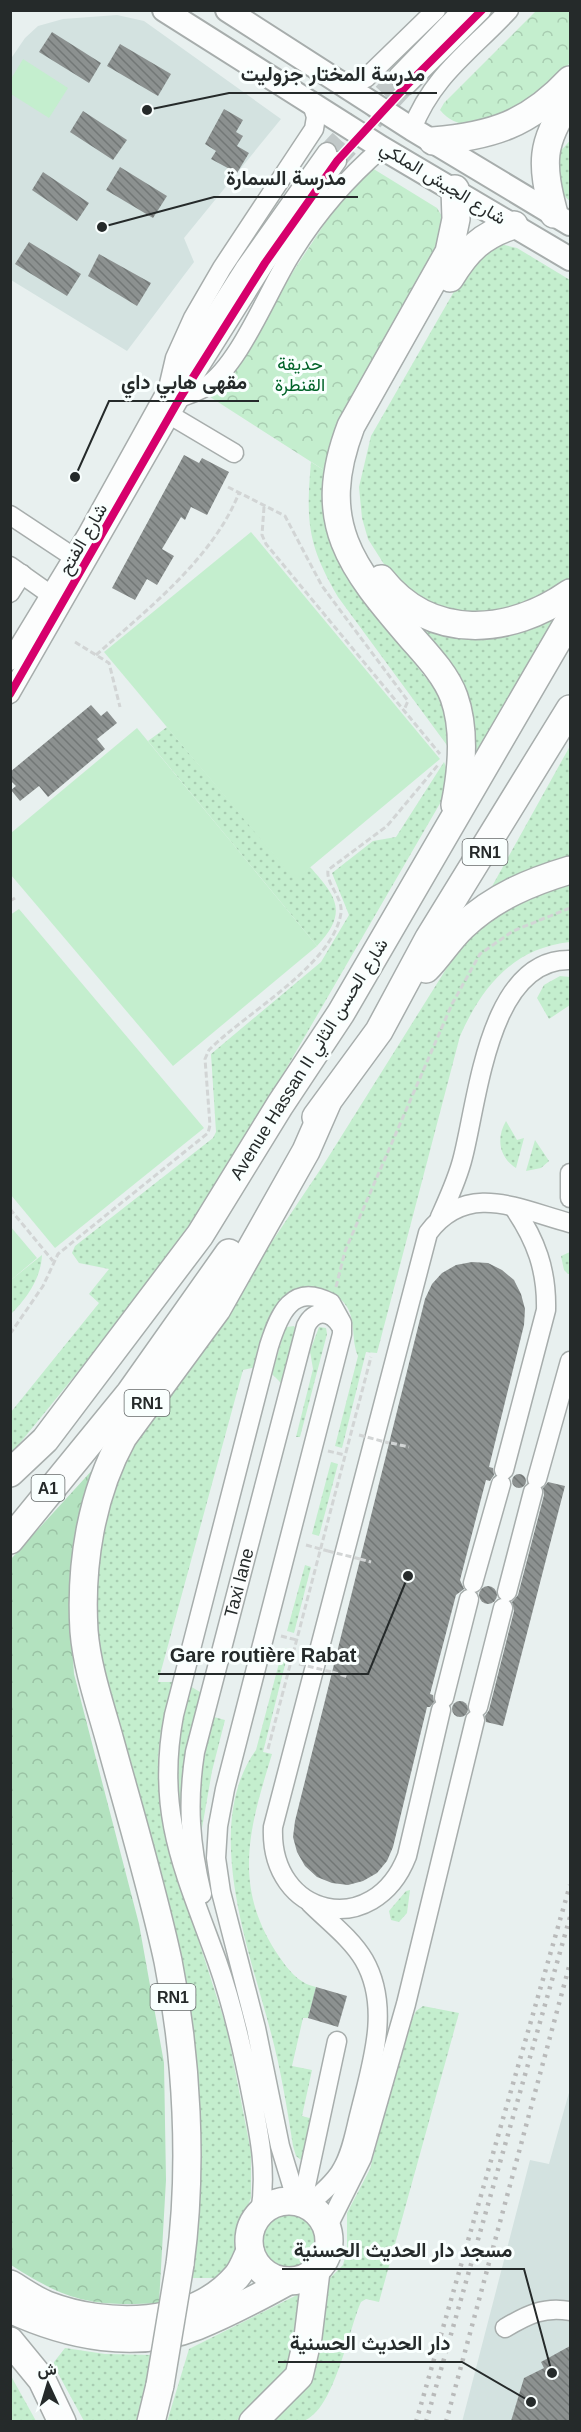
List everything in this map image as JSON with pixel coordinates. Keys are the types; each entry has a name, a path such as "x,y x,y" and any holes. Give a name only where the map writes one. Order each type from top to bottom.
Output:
{"highway":[{"path":"422,135 468,138 514,124 535,113 570,80"},
{"path":"562,219 543,159 550,134 570,100"},
{"path":"452,819 461,753 458,712 453,694 432,662 371,590 352,563 343,540 337,498 342,455 351,426 449,252 456,219 455,189"},
{"path":"514,225 484,236 462,258 387,388 355,458 351,513 355,533 363,551 388,587 421,612 437,618 471,626 511,622 555,604 570,593"},
{"name":"Avenue Hassan II شارع الحسن الثاني","path":"10,1473 45,1440 200,1235 280,1105 341,1013 452,819 514,720 570,619"},
{"name":"Avenue Hassan II شارع الحسن الثاني","path":"10,1540 85,1452 211,1281 256,1215 294,1149 379,1030 429,938 570,709"},
{"path":"399,995 433,962 461,928 484,907 505,894 570,870"},
{"name":"RN1","path":"151,2421 160,2385 180,2264 186,2185 185,2121 179,2029 168,1962 154,1905 91,1671 84,1633 85,1570 97,1497 114,1454 129,1429 217,1309 306,1151 327,1102"},
{"name":"A1","path":"10,1486 45,1440"},
{"name":"A1","path":"10,1525 85,1452"},
{"path":"10,2309 38,2322 84,2334 122,2338 151,2337 196,2326 288,2282 308,2277 316,2271 328,2252 327,2228 322,2218 302,2204 277,2203 260,2214 250,2232 250,2251 254,2261 269,2276 288,2282"},
{"path":"10,2284 46,2305 84,2315 122,2319 150,2318 190,2310 208,2301 238,2275 250,2251"},
{"path":"253,2421 299,2376 308,2337 316,2271"},
{"path":"10,2341 42,2380 62,2421"}],"main road":[{"name":"شارع الجيش الملكي","path":"164,10 382,148 455,189 570,259"},
{"name":"شارع الجيش الملكي","path":"227,10 422,135 562,219"}],"street":[{"path":"342,85 362,81 373,74 436,10"},
{"path":"462,10 402,80 482,10"},
{"path":"422,135 427,95 509,10"},
{"name":"شارع الفتح","path":"15,664 170,415 174,393 175,358 193,318 222,268 314,129 316,117 312,104"},
{"path":"174,393 206,387 219,374 236,353 290,255 334,194 382,148"},
{"path":"174,393 244,269 332,157"},
{"name":"شارع الفتح","path":"10,694 15,664 51,595 80,561 174,393"},
{"path":"170,415 234,453"},
{"path":"10,515 80,561"},
{"path":"10,593 16,570 51,595"},
{"path":"327,2228 347,2176 349,2155 372,2063 378,1997 364,1960 354,1946 290,1887 278,1869 272,1849 273,1827 423,1249 428,1233 440,1217 463,1160 495,1024 518,984 532,972 544,964 570,960"},
{"path":"570,1173 570,1198"},
{"path":"440,1217 458,1206 476,1202 514,1208 570,1223"},
{"path":"306,1900 326,1908 347,1909 368,1904 386,1892 399,1876 407,1856 471,1591 546,1310 546,1290 539,1254 531,1233 514,1208"},
{"path":"260,2214 265,2188 262,2149 239,2033 218,1963 183,1873 174,1838 169,1796 170,1738 276,1324 282,1312 300,1298 310,1296 331,1303 338,1312 342,1330 225,1789 218,1826 216,1858 221,1892 256,2028 280,2146 302,2204"},
{"name":"Taxi lane","path":"218,1963 191,1849 190,1795 195,1752 306,1326 315,1314 327,1313 336,1320 342,1330"},
{"path":"302,2204 347,2176 362,2158 406,2004 505,1600 570,1361"},
{"path":"302,2204 337,2042"},
{"path":"505,2328 529,2313 553,2307 570,2311"}],"path":[{"path":"228,487 285,516 322,586 408,701 403,711"},
{"path":"96,655 172,587 223,526 239,493"},
{"path":"10,1334 43,1286 54,1262 66,1246 208,1133 210,1125 205,1059 209,1050 318,955 341,915 341,904 328,877 328,870 387,826 441,761 440,753 266,544 262,535 264,507"},
{"path":"75,642 111,667 120,707"},
{"path":"10,901 15,898"},
{"path":"331,1303 345,1251 452,1004 480,954 513,931 570,908"},
{"path":"10,1209 54,1262"},
{"path":"268,1749 371,1357"},
{"path":"351,1433 409,1448"},
{"path":"289,1541 371,1562"},
{"path":"291,1662 348,1677"}],"shaded area":[{"path":"117,15 144,21 281,119 184,238 194,262 127,351 11,280 10,60 25,38 38,26 63,19"},
{"path":"570,2089 570,2421 462,2422 530,2160 549,2164"}],"green space":[{"path":"536,11 570,11 570,63 526,101 489,121 471,124 454,121 440,110 444,103"},
{"path":"23,59 68,88 49,118 11,94 11,79"},
{"path":"570,140 570,201 562,193 556,168 559,154"},
{"name":"حديقة القنطرة","path":"372,168 437,208 446,223 446,236 327,472 207,395 236,368 294,270 343,196"},
{"path":"500,244 517,248 570,280 570,578 499,617 432,606 394,580 368,539 362,518 359,487 371,436 475,255"},
{"path":"311,462 327,472 331,543 342,570 440,696 448,711 449,748 338,597 320,562 309,517"},
{"path":"251,532 440,759 295,880 104,652"},
{"path":"568,606 473,767 413,618"},
{"path":"167,727 295,879 310,867 327,887 335,905 336,914 327,934 317,946 148,741"},
{"path":"137,728 317,946 173,1066 11,875 11,833"},
{"path":"570,746 570,861 485,899"},
{"path":"444,762 449,775 442,800 243,1143 147,1287 11,1454 11,1412 99,1303 89,1294 109,1269 79,1263 72,1253 75,1246 213,1138 216,1132 211,1054 321,962 349,915 332,873 373,841 396,837"},
{"path":"570,879 570,942 532,952 516,961 489,986 478,1001 460,1036 377,1353 366,1352 342,1448 335,1446 358,1356 353,1325 347,1307 330,1292 316,1288 301,1289 289,1294 272,1313 256,1367 243,1370 158,1682 175,1682 161,1732 158,1758 163,1821 168,1845 227,2029 251,2152 251,2198 242,2220 233,2260 219,2278 192,2278 199,2157 93,1617 101,1526 125,1455 324,1164 468,934 501,908"},
{"path":"19,909 204,1128 55,1248 11,1195 10,915"},
{"path":"560,976 570,977 570,1005 549,1019 537,998 544,985"},
{"path":"506,1121 517,1140 524,1138 516,1168 510,1164 501,1147 501,1134"},
{"path":"535,1140 549,1161 541,1168 526,1171"},
{"path":"10,1226 37,1258 11,1280 10,1280"},
{"path":"570,1252 570,1274 568,1274 564,1270 561,1256"},
{"path":"42,1255 39,1272 32,1287 11,1314 11,1280"},
{"path":"294,1326 296,1329 286,1388 272,1374 284,1332 287,1327"},
{"path":"319,1327 326,1328 327,1334 300,1437 296,1437 313,1369 310,1351"},
{"path":"331,1462 338,1464 319,1536 312,1534"},
{"path":"95,1467 74,1559 70,1613 74,1674 139,1924 164,2063 166,2180 159,2303 115,2304 81,2299 48,2287 11,2265 11,1559"},
{"path":"305,1565 311,1567 294,1633 287,1631"},
{"path":"283,1648 289,1649 263,1752 272,1754 257,1806 249,1854 254,1903 262,1927 288,1969 303,1982 316,1987 308,2018 303,2018 292,2066 312,2070 302,2116 313,2119 304,2159 301,2160 296,2156 293,2146 278,2061 243,1928 235,1890 231,1852 232,1815 240,1781 256,1750"},
{"path":"190,1686 205,1695 183,1848 176,1788 177,1739"},
{"path":"214,1717 225,1720 212,1771 201,1834 199,1790"},
{"path":"410,1890 407,1913 399,1922 391,1920 389,1911 406,1891"},
{"path":"423,2006 459,2013 379,2302 366,2299 361,2302 332,2386 314,2414 299,2422 266,2422 325,2283 343,2265 347,2250 347,2213 370,2169 406,2032 416,2011"},
{"path":"290,2212 307,2217 315,2225 320,2242 315,2259 307,2267 290,2272 273,2267 265,2259 260,2242 265,2225 273,2217"},
{"path":"299,2294 293,2365 263,2399 236,2421 167,2422 189,2349"},
{"path":"65,2348 105,2354 153,2355 141,2421 84,2421 54,2366 54,2362"},
{"path":"11,2376 36,2421 11,2421"}],"building":[{"path":"52,32 101,63 89,83 39,52"},
{"path":"120,44 171,74 158,96 107,66"},
{"path":"224,109 243,120 236,132 243,136 237,146 249,153 237,173 211,159 216,151 205,144"},
{"path":"83,111 127,140 113,160 70,132"},
{"path":"120,167 167,196 153,218 106,190"},
{"path":"43,172 89,203 77,221 32,190"},
{"path":"29,242 81,274 67,296 15,264"},
{"path":"99,254 151,283 137,306 88,276"},
{"path":"184,455 199,463 202,458 229,472 207,515 191,507 185,520 181,517 162,549 174,556 157,585 147,579 135,600 112,588"},
{"path":"91,705 101,716 107,711 117,723 97,739 105,749 48,797 39,786 20,801 11,790 16,786 10,780 10,772"},
{"path":"472,1262 488,1263 502,1270 514,1280 525,1309 524,1325 489,1467 493,1468 494,1475 490,1481 486,1480 460,1580 464,1589 456,1595 430,1694 433,1695 434,1702 427,1707 393,1847 387,1861 377,1873 363,1881 348,1885 332,1883 317,1877 305,1866 297,1852 293,1837 295,1821 425,1299 432,1284 442,1273 456,1265"},
{"path":"516,1474 522,1474 526,1481 522,1488 516,1488 512,1484 512,1478"},
{"path":"548,1482 565,1486 503,1726 486,1722 485,1716 489,1710 514,1611 512,1602 518,1595 544,1495 543,1488"},
{"path":"488,1586 494,1589 497,1595 494,1601 488,1604 482,1601 479,1595 482,1589"},
{"path":"460,1701 468,1709 460,1717 452,1709"},
{"path":"316,1987 347,1996 338,2027 308,2018"},
{"path":"570,2346 570,2421 511,2421 524,2378 544,2368 541,2362"}],"tunnel":[{"path":"327,152 398,76"},
{"path":"337,161 407,85"}],"railway":[{"path":"416,2422 570,1885"},
{"path":"426,2422 570,1917"},
{"path":"446,2422 570,1963"}],"cycle path":[{"path":"10,694 180,398 265,263 337,161 407,85 482,10"}],"place":[{"name":"مدرسة المختار جزوليت","path":"147,110"},
{"name":"مدرسة السمارة","path":"102,227"},
{"name":"مقهى هابي داي","path":"75,477"},
{"name":"Gare routière Rabat","path":"408,1576"},
{"name":"مسجد دار الحديث الحسنية","path":"552,2373"},
{"name":"دار الحديث الحسنية","path":"531,2402"}]}
